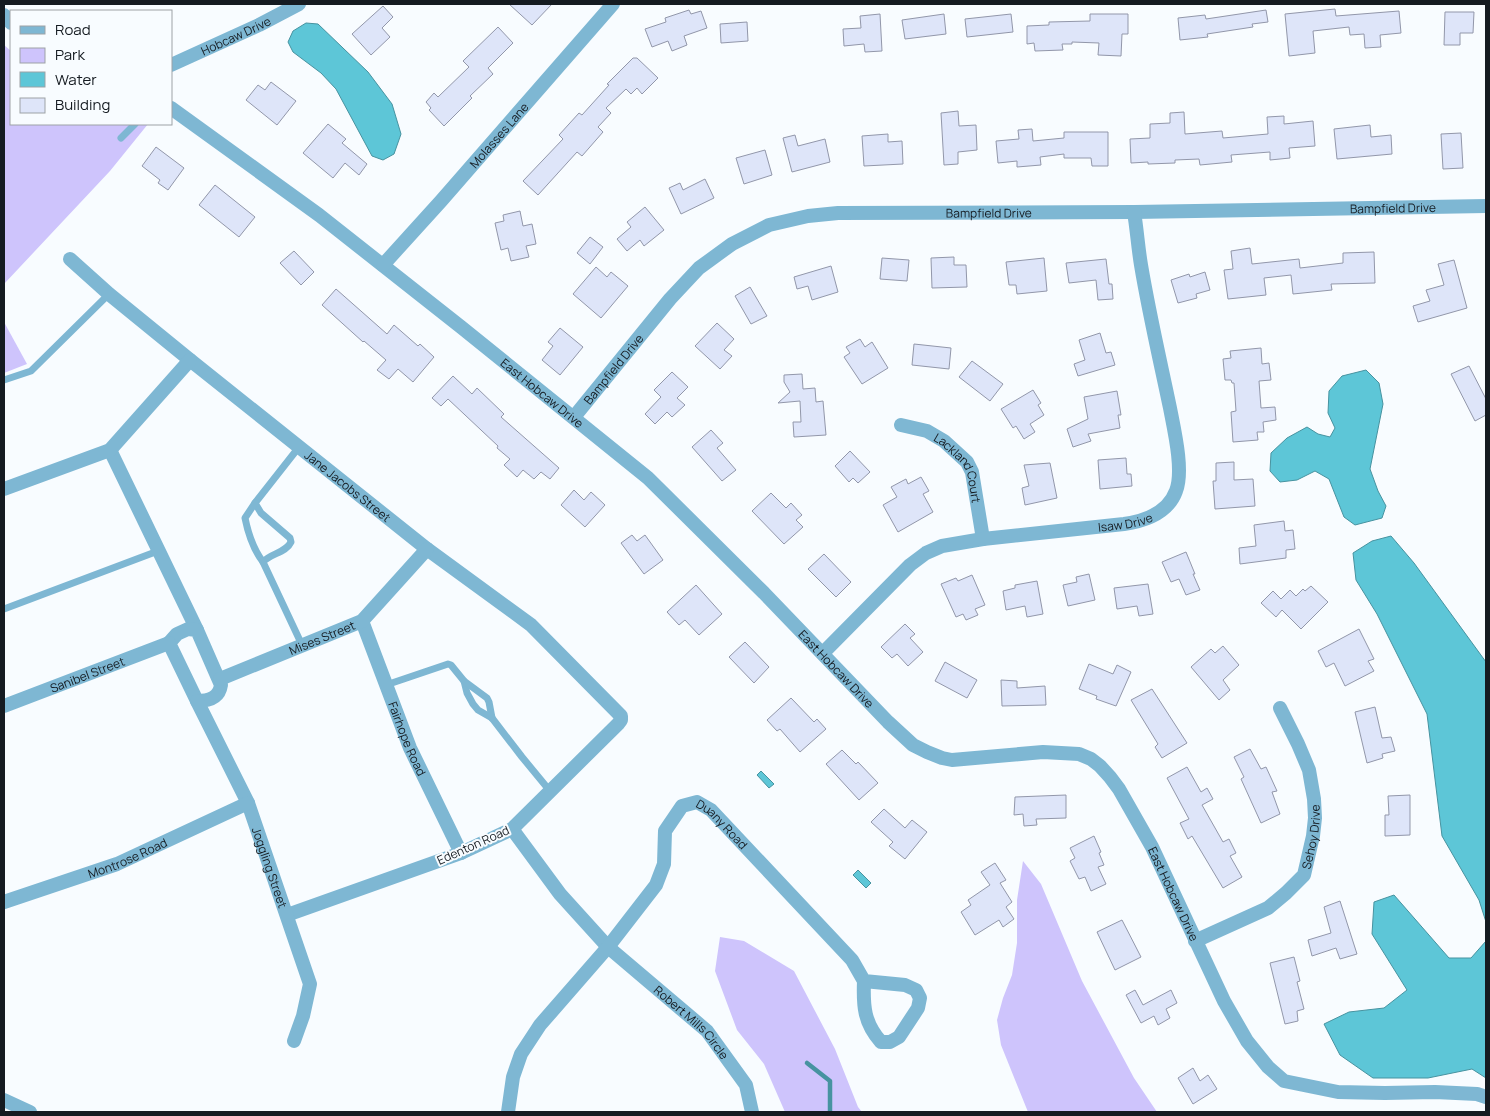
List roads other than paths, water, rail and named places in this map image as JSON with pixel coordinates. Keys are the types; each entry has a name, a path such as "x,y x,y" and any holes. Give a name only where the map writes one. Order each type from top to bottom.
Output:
{"street":[{"name":"Hobcaw Drive","path":"172,65 259,25 299,4"},
{"name":"Molasses Lane","path":"383,265 442,201 613,4"},
{"name":"East Hobcaw Drive","path":"172,109 319,215 648,478 823,653 888,722 914,745 942,758 952,760 1043,752 1079,754 1091,759 1100,766 1119,788 1152,847 1224,1002 1247,1041 1268,1067 1284,1081 1338,1092 1435,1092 1477,1094 1486,1097"},
{"name":"Bampfield Drive","path":"574,417 670,299 699,268 732,244 769,225 808,216 838,212 1134,212 1486,206"},
{"name":"Isaw Drive","path":"823,653 910,565 926,553 942,546 983,538 1142,521 1158,513 1167,505 1176,491 1179,474 1176,440 1141,265 1134,212"},
{"name":"Jane Jacobs Street","path":"70,258 109,294 427,550 531,625 621,716"},
{"path":"4,489 110,450 190,360"},
{"name":"Lackland Court","path":"901,424 927,431 944,441 967,462 972,472 983,538"},
{"path":"110,450 220,679 220,692 215,697 207,701 197,701"},
{"name":"Mises Street","path":"220,679 362,621 427,550"},
{"name":"Fairhope Road","path":"362,621 410,748 461,853"},
{"name":"Sanibel Street","path":"4,706 169,643 182,630 197,630"},
{"name":"Joggling Street","path":"169,643 248,803 310,984 303,1016 294,1041"},
{"name":"Sehoy Drive","path":"1195,941 1268,908 1304,875 1313,836 1315,818 1314,799 1309,770 1280,708"},
{"name":"Edenton Road","path":"287,915 461,853 512,829 618,724 621,716"},
{"name":"Duany Road","path":"608,947 656,885 664,864 665,831 682,806 697,802 711,810 832,938 852,960 864,981"},
{"name":"Montrose Road","path":"4,902 117,864 248,803"},
{"name":"Robert Mills Circle","path":"512,829 560,894 608,947 707,1032 746,1085 752,1112"},
{"path":"508,1112 513,1077 521,1054 540,1025 608,947"},
{"path":"864,981 905,985 916,990 920,998 918,1008 899,1037 890,1042 881,1042 872,1032 866,1017 863,1001 864,981"},
{"path":"4,1100 30,1112"}],"lane":[{"path":"121,138 134,125"},
{"path":"4,380 30,371 109,294"},
{"path":"298,447 244,518 252,542 302,645"},
{"path":"255,503 261,512 287,534 291,542 288,547 263,562"},
{"path":"4,609 158,551"},
{"path":"386,685 448,664 464,681 487,698 492,718"},
{"path":"464,681 467,693 473,704 478,710 492,718 550,792"}],"water":[{"path":"306,23 318,24 368,72 392,104 401,134 394,154 383,160 372,156 336,89 321,73 293,52 288,42 293,31"},
{"path":"1366,370 1379,383 1383,404 1370,469 1386,506 1382,518 1355,525 1344,517 1329,479 1315,471 1297,480 1280,482 1270,471 1271,453 1287,438 1307,427 1318,434 1330,437 1335,428 1328,413 1329,391 1342,376"},
{"path":"1391,536 1414,563 1486,662 1486,922 1479,900 1442,836 1427,714 1377,614 1356,580 1353,553 1372,541"},
{"path":"761,771 774,784 769,788 757,775"},
{"path":"858,870 871,883 866,888 853,875"},
{"path":"1394,895 1449,958 1471,958 1486,941 1486,1078 1472,1069 1428,1078 1373,1078 1340,1055 1324,1024 1349,1012 1384,1008 1407,990 1372,934 1374,902"}],"waterway":[{"path":"807,1063 830,1081 830,1112"}]}
